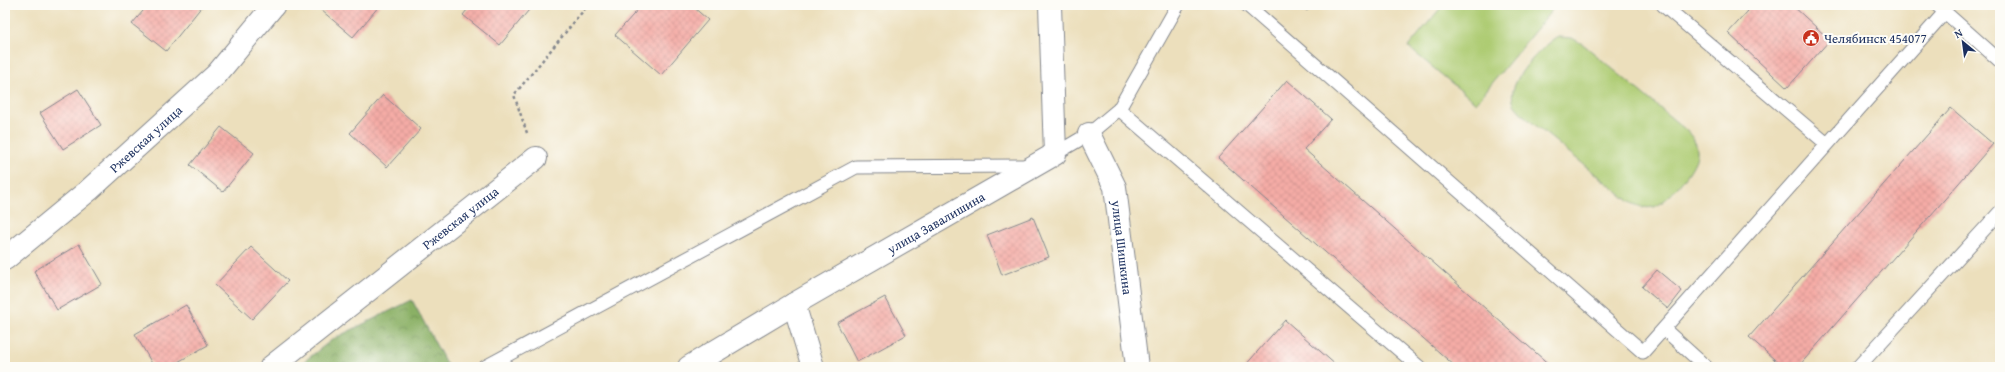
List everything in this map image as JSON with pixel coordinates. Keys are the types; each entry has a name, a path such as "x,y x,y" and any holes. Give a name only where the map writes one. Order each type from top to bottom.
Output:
{"street":[{"name":"Ржевская улица","path":"5,259 89,190 218,74 274,5"},
{"path":"1050,5 1055,154"},
{"name":"улица Шишкина","path":"1089,134 1115,187 1137,367"},
{"name":"улица Завалишина","path":"689,367 794,304 1055,154"},
{"name":"Ржевская улица","path":"271,367 536,158"},
{"path":"794,304 814,367"}],"lane":[{"path":"1055,154 1089,134 1119,109 1178,5"},
{"path":"1247,5 1643,352 1826,144 1941,8 2000,61"},
{"path":"1663,5 1826,144"},
{"path":"1119,109 1419,367"},
{"path":"485,367 856,167 1034,166"},
{"path":"1858,367 2000,212"},
{"path":"1664,329 1706,367"}],"path":[{"path":"536,158 514,95 588,5"}],"green space":[{"path":"1443,5 1556,5 1476,103 1408,47"},
{"path":"1558,37 1572,38 1584,45 1686,130 1696,144 1697,155 1692,168 1673,193 1654,207 1647,208 1630,202 1524,116 1515,106 1512,95 1514,86 1519,76 1543,48"},
{"path":"412,300 448,367 297,367 333,339"}],"building":[{"path":"148,5 203,5 166,51 132,24"},
{"path":"325,5 380,5 353,37 321,10"},
{"path":"471,5 533,5 500,45 463,15"},
{"path":"642,5 691,5 708,20 661,75 615,35"},
{"path":"1300,5 1312,5 1307,11"},
{"path":"1741,5 1792,5 1830,40 1787,88 1728,33 1748,11"},
{"path":"1287,80 1331,119 1304,149 1552,367 1456,367 1218,158"},
{"path":"78,89 101,125 63,149 40,113"},
{"path":"383,95 421,129 387,167 350,133"},
{"path":"1951,108 1993,144 1798,367 1783,367 1749,337"},
{"path":"221,127 254,153 223,192 190,165"},
{"path":"1033,217 1049,257 1002,275 987,235"},
{"path":"79,244 102,284 57,310 34,271"},
{"path":"251,247 288,281 252,319 215,285"},
{"path":"1657,270 1682,291 1668,309 1642,287"},
{"path":"885,297 906,335 857,362 837,323"},
{"path":"186,305 208,345 169,367 154,367 135,334"},
{"path":"1285,320 1338,367 1244,367"}],"place":[{"name":"Челябинск 454077","path":"1811,38"}]}
